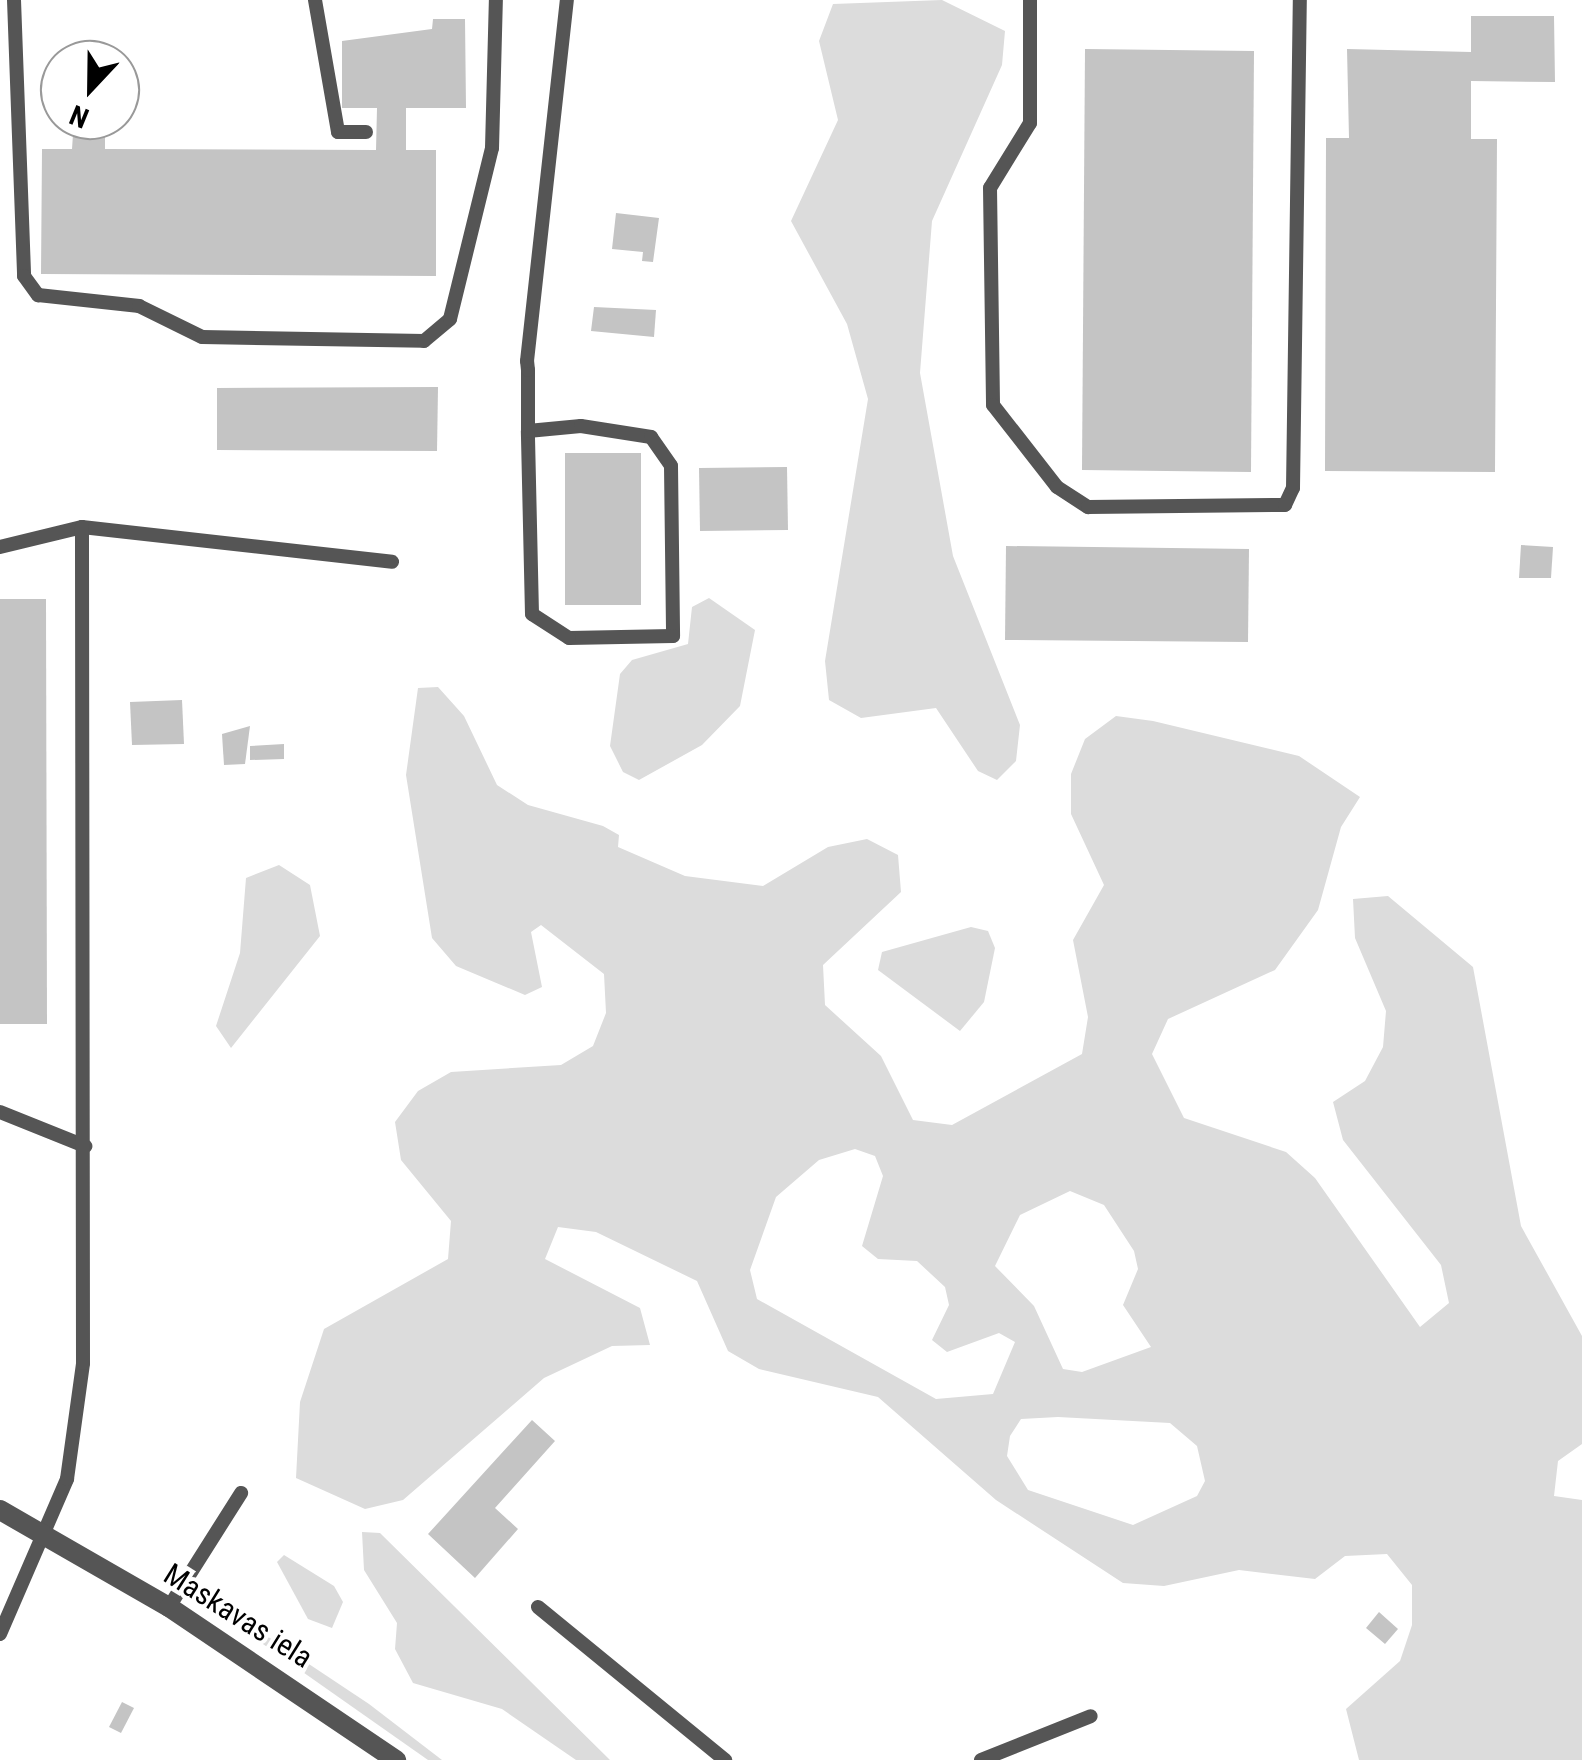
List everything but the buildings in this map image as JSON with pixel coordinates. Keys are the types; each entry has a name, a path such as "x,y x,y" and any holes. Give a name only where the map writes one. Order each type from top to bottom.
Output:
{"street":[{"name":"Maskavas iela","path":"0,1510 42,1530 170,1607 396,1760"}],"lane":[{"path":"14,0 24,276 38,295 139,306 202,337 424,341 450,319 492,148 496,0"},
{"path":"315,0 338,132 366,132"},
{"path":"528,430 581,426 652,437 671,466 673,636 569,638 532,614 528,430 527,360 567,0"},
{"path":"1030,0 1030,122 990,188 994,405 1056,488 1088,507 1284,505 1293,488 1300,0"},
{"path":"0,1634 67,1479 83,1363 82,527"},
{"path":"0,547 82,527 392,562"},
{"path":"0,1112 85,1146"},
{"path":"170,1607 240,1492"},
{"path":"538,1607 725,1760"},
{"path":"982,1760 1091,1716"}],"shaded area":[{"path":"942,0 1005,31 1002,65 932,221 920,373 953,556 1020,725 1016,761 997,780 978,771 936,708 861,718 829,700 825,661 868,399 847,324 791,221 838,120 819,41 833,4"},
{"path":"709,598 755,630 740,706 702,745 639,780 623,772 610,746 620,674 632,660 688,644 692,607"},
{"path":"438,687 464,716 497,785 528,805 603,826 619,835 618,847 685,876 763,886 828,847 867,839 898,855 901,892 823,965 825,1005 881,1056 913,1120 952,1125 1082,1054 1088,1017 1073,940 1104,885 1071,814 1071,774 1085,739 1116,716 1153,721 1299,756 1360,797 1341,827 1318,910 1275,970 1168,1019 1152,1054 1184,1118 1286,1152 1315,1178 1420,1327 1449,1303 1441,1265 1343,1140 1333,1102 1365,1081 1383,1047 1386,1011 1355,938 1353,899 1388,896 1473,967 1521,1226 1582,1336 1582,1444 1558,1461 1554,1496 1582,1500 1582,1760 1359,1760 1346,1709 1400,1661 1412,1625 1412,1585 1387,1554 1345,1556 1315,1579 1239,1570 1164,1586 1123,1583 996,1500 878,1397 759,1369 728,1351 697,1281 596,1232 558,1227 545,1259 640,1308 650,1345 612,1346 544,1378 403,1500 365,1509 296,1478 300,1402 324,1329 448,1259 451,1221 401,1160 395,1122 418,1091 451,1072 561,1065 593,1046 606,1013 604,974 541,925 531,932 542,987 525,995 456,966 432,938 406,775 418,688","holes":["855,1149 875,1156 883,1176 862,1246 878,1259 917,1261 945,1287 949,1305 932,1340 947,1352 999,1333 1015,1342 993,1394 936,1399 757,1299 750,1270 776,1197 819,1160","1070,1191 1104,1205 1134,1251 1138,1269 1123,1305 1151,1347 1082,1372 1063,1369 1034,1306 995,1266 1020,1215","1021,1419 1170,1423 1197,1446 1205,1481 1197,1496 1133,1525 1028,1490 1007,1456 1010,1436"]},
{"path":"279,865 310,885 320,936 231,1048 216,1026 240,953 246,878"},
{"path":"971,927 988,931 995,948 984,1002 960,1031 878,970 882,952"},
{"path":"362,1532 380,1533 610,1760 576,1760 502,1709 413,1683 395,1649 397,1623 364,1570"},
{"path":"284,1555 334,1586 343,1602 332,1628 308,1619 277,1562"},
{"path":"208,1597 369,1704 442,1760 428,1760 216,1611"}]}
